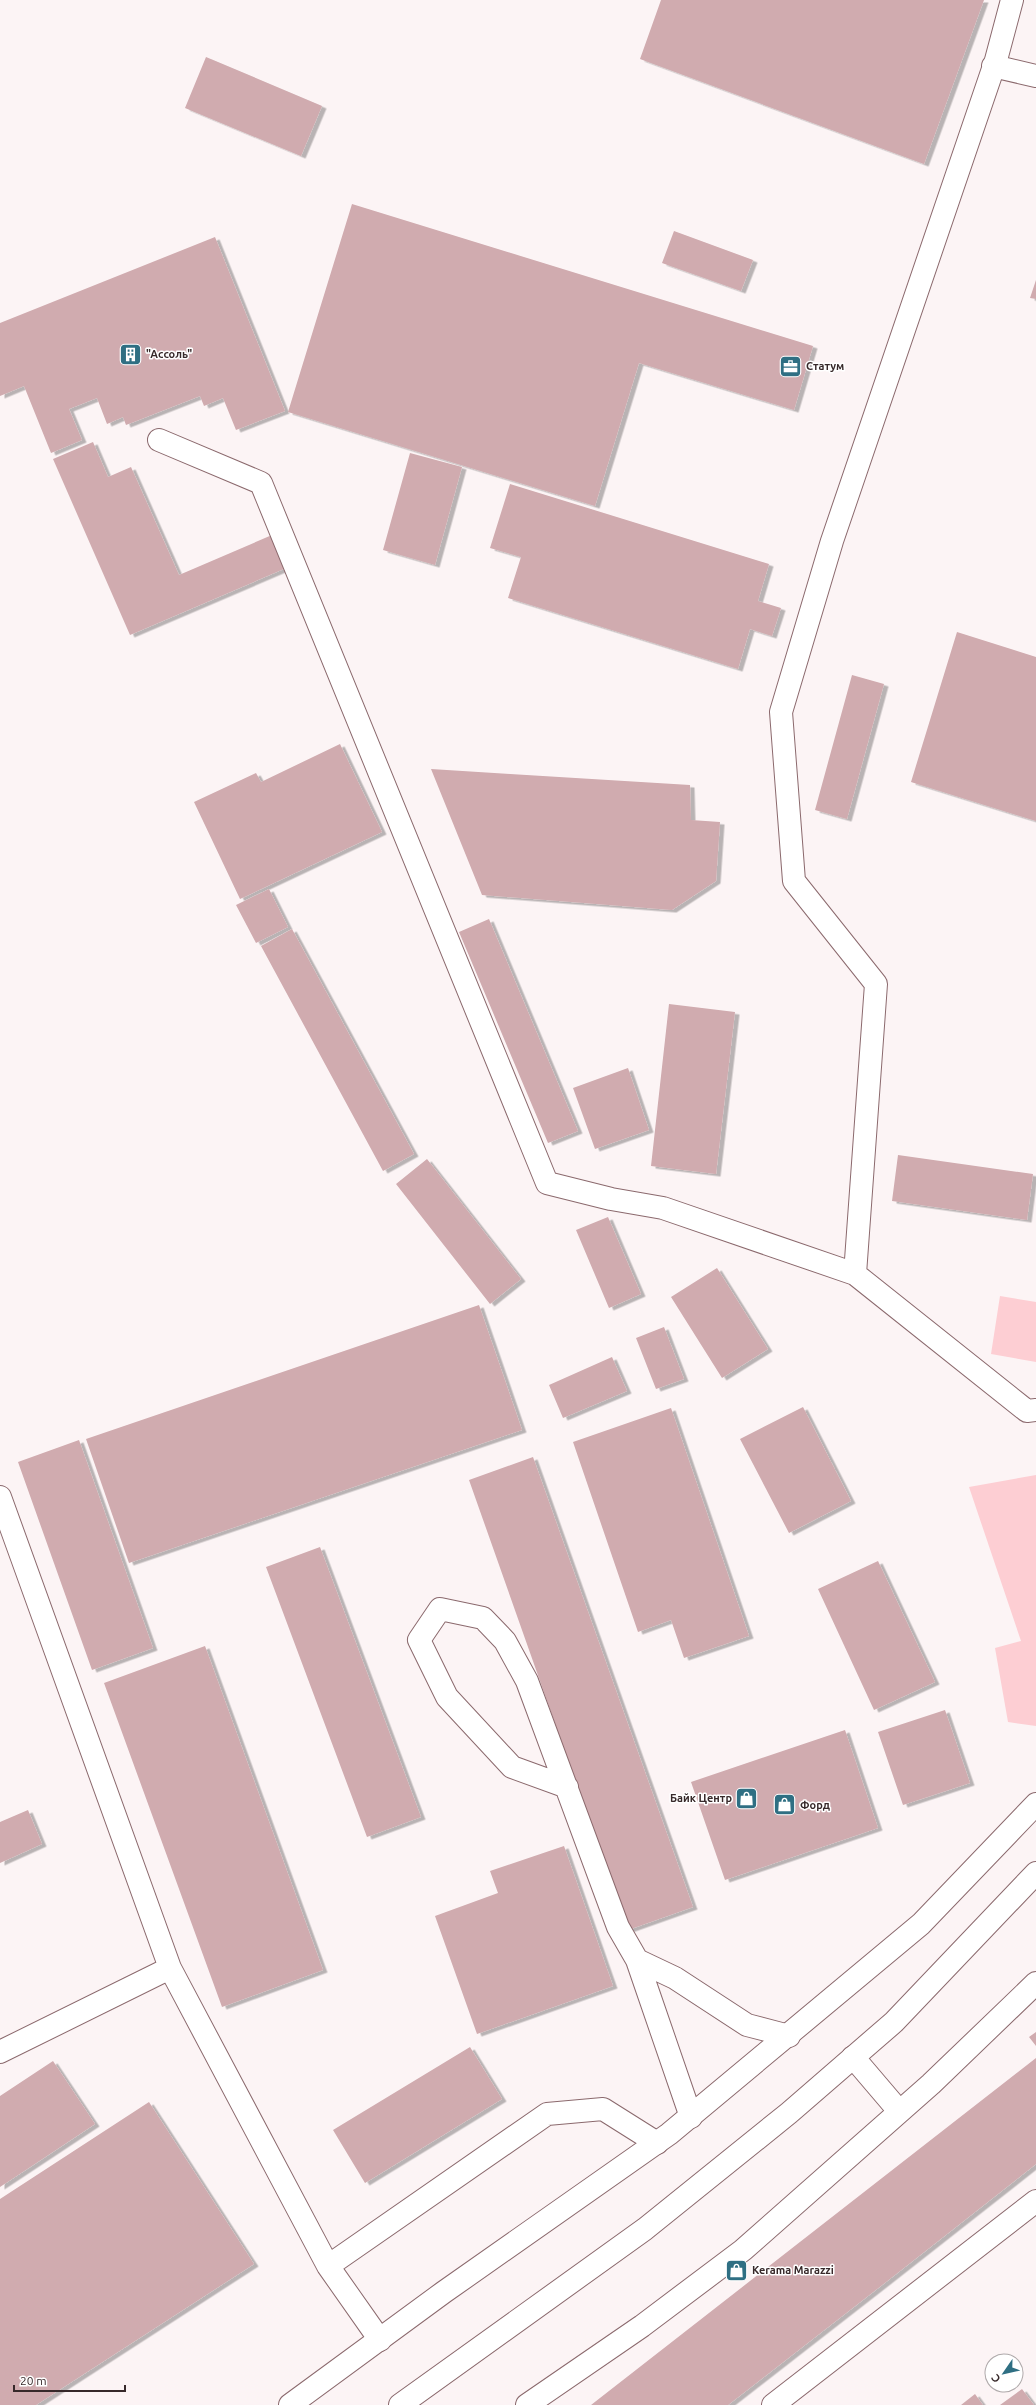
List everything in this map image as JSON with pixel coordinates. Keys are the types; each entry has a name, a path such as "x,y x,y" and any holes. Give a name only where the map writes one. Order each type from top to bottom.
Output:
{"main road":[{"path":"855,1274 876,984 794,881 782,712 832,541 994,66 1012,0"},
{"path":"994,66 1036,76"},
{"path":"159,440 261,483 547,1183 611,1199 663,1208 855,1274 1026,1411 1036,1410"},
{"path":"0,1497 170,1968 328,2266 380,2340"},
{"path":"567,1787 512,1768 447,1697 419,1640 440,1609 483,1618 505,1641 527,1681 567,1787 618,1927 637,1960 691,2117"},
{"path":"290,2405 444,2292 657,2143 691,2117 921,1924 1036,1804"},
{"path":"400,2405 645,2229 789,2113 894,2022 1036,1873"},
{"path":"637,1960 675,1978 747,2025 789,2036"},
{"path":"0,2052 170,1968"},
{"path":"527,2405 642,2326 743,2250 931,2084 1036,1983"},
{"path":"853,2057 899,2111"},
{"path":"328,2266 547,2114 603,2109 657,2143"},
{"path":"773,2405 1036,2201"}],"shaded area":[{"path":"1000,1296 1036,1302 1036,1362 991,1354"},
{"path":"1036,1475 1036,1726 1008,1722 995,1648 1021,1641 969,1487"}],"building":[{"path":"661,0 984,0 924,164 640,59"},
{"path":"206,57 322,106 301,156 185,108"},
{"path":"352,204 813,346 794,410 639,363 595,506 288,412"},
{"path":"674,231 753,260 741,291 662,263"},
{"name":"\"Ассоль\"","path":"215,237 285,411 236,430 223,398 204,406 200,396 126,425 123,417 107,424 97,398 69,409 82,440 51,453 24,386 0,396 0,323"},
{"path":"1036,280 1036,299 1030,298"},
{"path":"93,442 108,477 131,467 179,575 272,535 286,568 130,635 53,459"},
{"path":"410,453 462,467 435,565 383,550"},
{"path":"510,484 769,564 758,601 781,608 772,636 750,629 738,669 508,598 521,557 490,548"},
{"path":"957,632 1036,657 1036,821 911,782"},
{"path":"852,675 884,684 847,819 815,810"},
{"path":"340,744 382,832 240,899 194,802 256,773 261,782"},
{"path":"431,769 690,785 691,820 720,822 716,881 672,910 482,895"},
{"path":"269,889 288,927 256,943 236,905"},
{"path":"489,919 578,1131 548,1143 459,932"},
{"path":"292,929 414,1154 383,1171 261,946"},
{"path":"669,1004 735,1012 716,1174 651,1166"},
{"path":"628,1068 649,1130 595,1149 573,1088"},
{"path":"898,1155 1033,1174 1027,1220 892,1201"},
{"path":"427,1159 521,1279 490,1304 396,1184"},
{"path":"608,1217 641,1294 609,1308 576,1230"},
{"path":"717,1268 768,1349 722,1378 671,1297"},
{"path":"479,1305 522,1430 129,1563 86,1439"},
{"path":"664,1327 684,1379 656,1389 636,1338"},
{"path":"612,1357 627,1391 563,1418 549,1385"},
{"path":"803,1407 851,1501 789,1533 740,1439"},
{"path":"671,1408 749,1636 684,1658 671,1620 638,1632 573,1442"},
{"path":"79,1440 153,1648 92,1670 18,1462"},
{"path":"533,1457 693,1907 628,1930 469,1480"},
{"path":"320,1547 421,1817 367,1837 266,1567"},
{"path":"878,1561 935,1682 874,1710 818,1589"},
{"path":"205,1646 323,1970 222,2007 104,1683"},
{"path":"945,1710 970,1783 903,1805 878,1732"},
{"name":"Форд","path":"845,1730 878,1828 725,1880 691,1782"},
{"path":"28,1810 42,1844 0,1863 0,1822"},
{"path":"564,1846 613,1986 477,2034 435,1916 498,1893 490,1871"},
{"path":"1036,2032 1036,2046 1029,2037"},
{"path":"470,2047 502,2099 365,2183 333,2130"},
{"path":"1036,2058 1036,2164 886,2282 728,2405 591,2405"},
{"path":"53,2061 95,2124 0,2187 0,2096"},
{"path":"149,2102 254,2264 36,2405 0,2405 0,2199"},
{"path":"1024,2392 1034,2405 1000,2405 1016,2393 1024,2393"},
{"path":"975,2394 983,2405 961,2405"}],"place":[{"name":"\"Ассоль\"","path":"131,354"},
{"name":"Статум","path":"791,366"},
{"name":"Байк Центр","path":"747,1798"},
{"name":"Форд","path":"785,1805"},
{"name":"Kerama Marazzi","path":"737,2270"}]}
